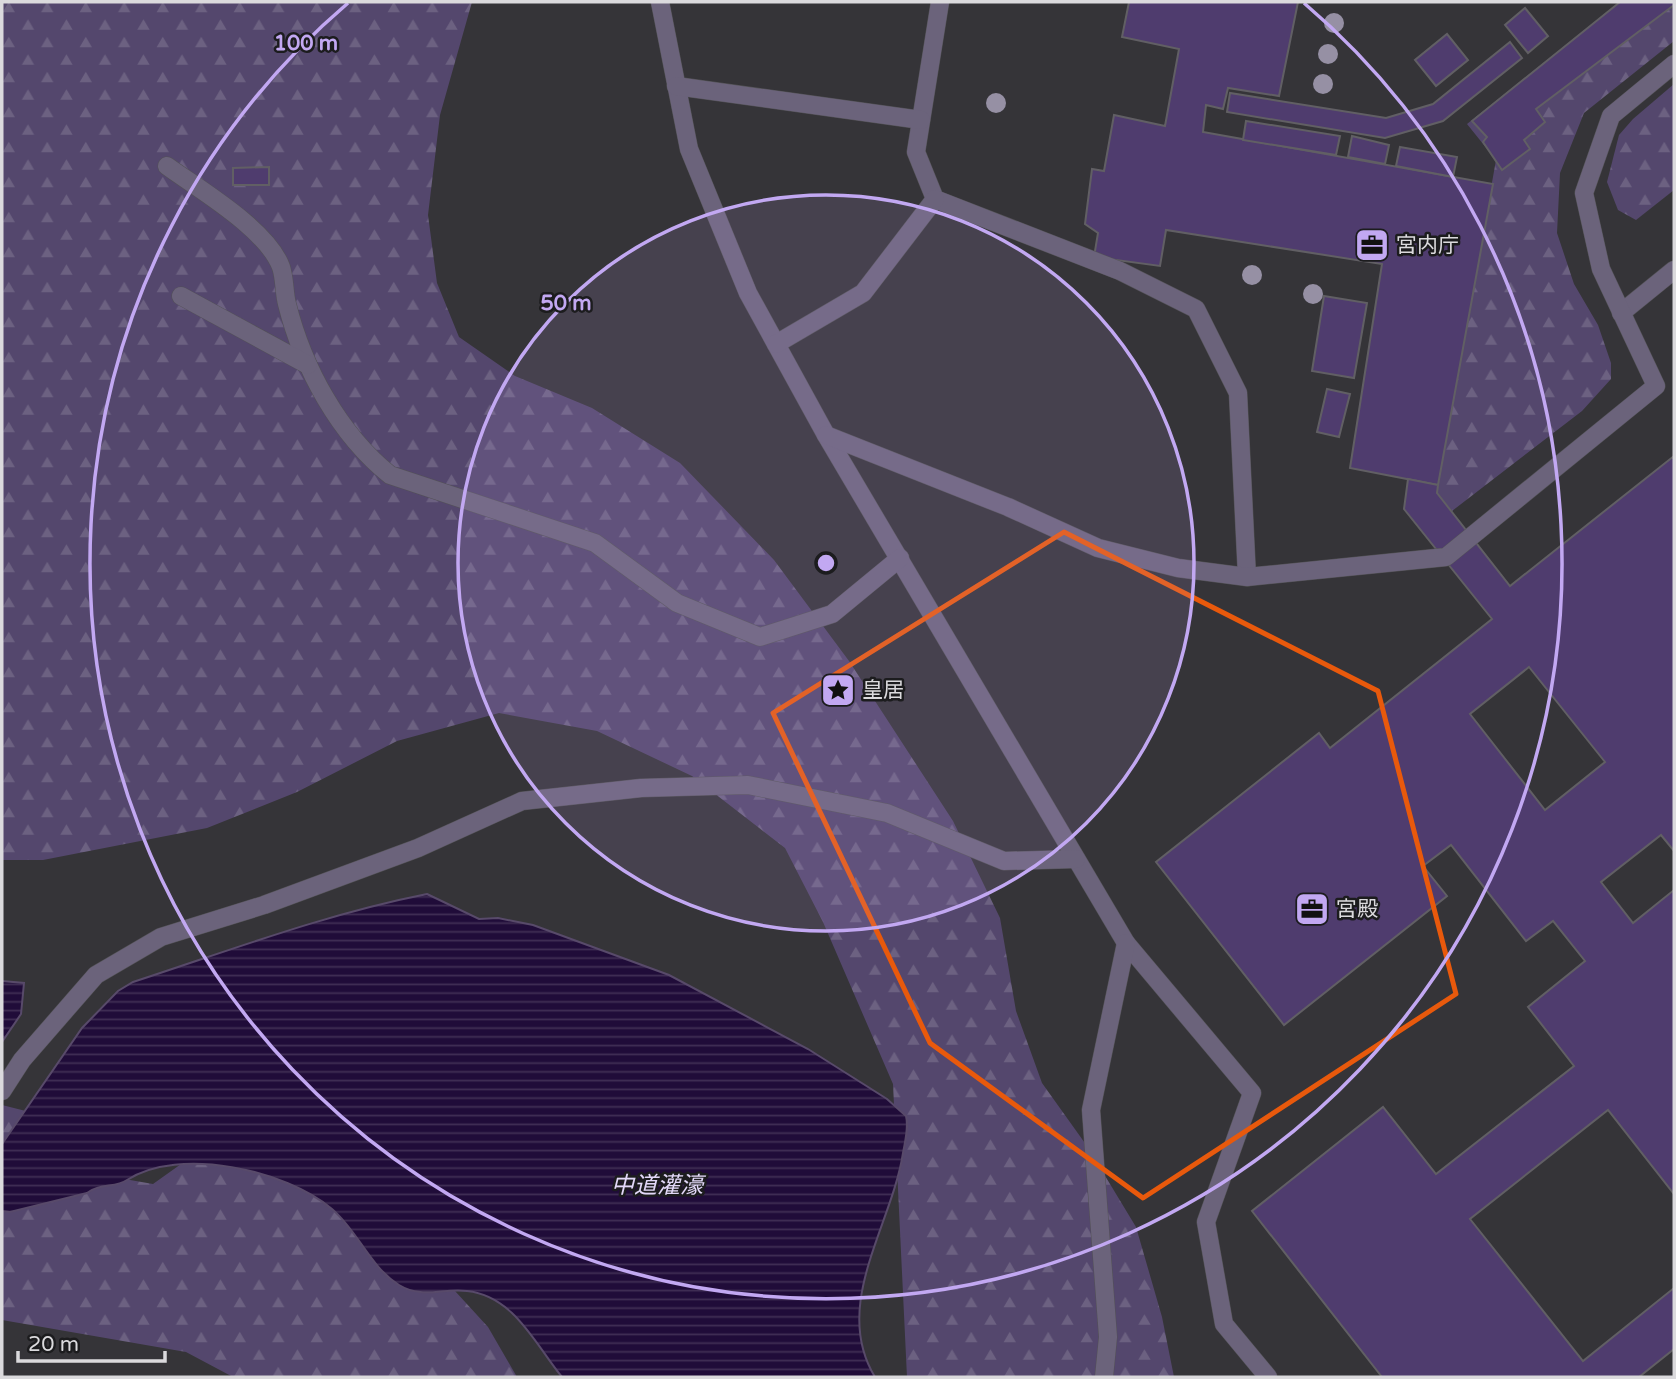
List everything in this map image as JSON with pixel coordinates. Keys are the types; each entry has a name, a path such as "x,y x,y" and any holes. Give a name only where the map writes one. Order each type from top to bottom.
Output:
{"lane":[{"path":"660,2 688,149 748,293 826,435 1126,943 1252,1093 1206,1222 1224,1324 1268,1377"},
{"path":"940,2 916,152 935,200 1120,271 1196,309 1238,393 1247,577"},
{"path":"826,435 1008,507 1098,548 1178,568 1247,577 1446,556 1657,386 1621,313 1595,251 1584,193 1611,116 1674,64"},
{"path":"676,86 920,120"},
{"path":"167,166 254,229 281,267 287,304 308,365 321,390 364,454 390,475 595,543 677,603 760,637 832,614 900,558"},
{"path":"776,344 863,293 935,200"},
{"path":"1621,313 1674,270"},
{"path":"181,296 308,365"},
{"path":"2,1091 22,1060 96,975 161,937 264,905 418,848 523,801 640,788 748,785 887,813 1004,861 1076,859"},
{"path":"1104,1377 1108,1337 1091,1111 1126,943"}],"highlighted area":[{"path":"1064,532 1378,691 1456,994 1143,1198 930,1043 773,713"}],"green space":[{"path":"2,2 472,2 440,115 428,215 437,283 459,337 515,376 592,408 680,463 774,560 849,661 953,821 1000,918 1016,1011 1042,1083 1087,1146 1136,1227 1162,1317 1174,1377 907,1377 893,1084 823,922 785,848 692,776 597,731 499,713 397,741 297,792 207,828 43,860 2,860"},
{"path":"1620,2 1674,2 1674,41 1584,113 1560,173 1557,233 1574,284 1598,325 1611,363 1611,379 1582,411 1452,511 1437,493 1496,160 1467,124"},
{"path":"1674,84 1674,190 1636,220 1618,210 1607,182 1619,135 1633,119"},
{"path":"2,1105 77,1124 90,1173 153,1184 219,1137 411,1243 488,1327 517,1377 233,1377 186,1352 2,1320"}],"water":[{"name":"中道灌濠","path":"427,894 479,919 498,918 533,925 669,975 808,1049 887,1099 906,1116 906,1134 897,1180 868,1265 862,1293 859,1322 863,1350 875,1377 562,1377 522,1324 498,1302 467,1291 424,1292 399,1285 380,1269 332,1209 288,1183 232,1167 174,1165 149,1170 87,1193 10,1212 2,1211 2,1144 82,1028 118,991 133,982 279,934 389,902"},
{"path":"2,981 24,983 21,1014 2,1042"}],"building":[{"name":"宮内庁","path":"1129,2 1298,2 1279,96 1228,88 1223,109 1206,105 1203,132 1493,184 1438,485 1350,468 1382,264 1166,230 1160,266 1094,257 1098,233 1085,224 1092,169 1104,171 1114,115 1165,126 1179,49 1122,37"},
{"path":"1620,2 1674,2 1674,5 1536,109 1545,122 1524,140 1530,149 1502,170 1483,142 1487,137 1472,121"},
{"path":"1525,8 1548,36 1528,53 1505,25"},
{"path":"1447,34 1468,60 1436,86 1415,60"},
{"path":"1510,42 1522,58 1443,121 1385,138 1227,112 1230,93 1386,118 1433,104"},
{"path":"1246,121 1340,136 1336,155 1243,140"},
{"path":"1352,136 1389,145 1385,164 1348,157"},
{"path":"1400,147 1457,157 1453,177 1396,166"},
{"path":"269,167 269,185 233,185 233,168"},
{"path":"1324,296 1367,303 1354,378 1312,371"},
{"path":"1327,389 1350,394 1339,437 1317,432"},
{"name":"宮殿","path":"1674,456 1674,851 1661,835 1601,882 1633,923 1674,890 1674,1194 1608,1110 1470,1219 1583,1361 1674,1288 1674,1349 1639,1377 1382,1377 1252,1211 1383,1107 1436,1174 1574,1066 1528,1007 1585,961 1553,921 1526,941 1451,845 1423,866 1447,896 1284,1025 1156,862 1319,733 1330,748 1492,619 1404,509 1408,479 1438,485 1437,493 1510,586","holes":["1529,667 1605,762 1545,810 1470,714"]}],"place":[{"name":"宮内庁","path":"1372,245"},
{"name":"皇居","path":"838,690"},
{"name":"宮殿","path":"1312,909"}]}
